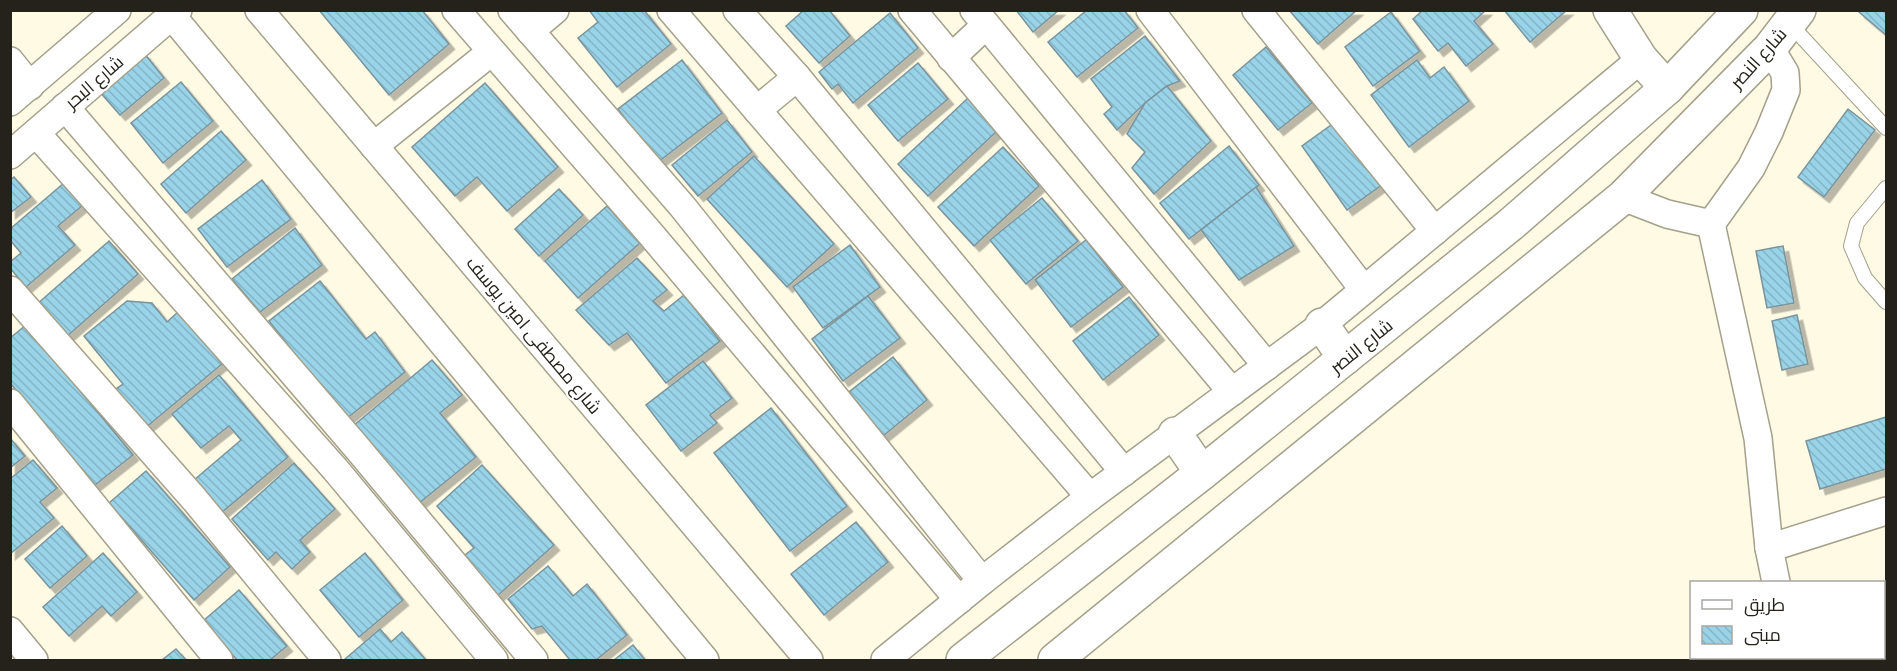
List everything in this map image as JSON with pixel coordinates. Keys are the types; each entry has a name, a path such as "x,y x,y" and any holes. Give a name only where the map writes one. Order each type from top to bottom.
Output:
{"main road":[{"path":"1610,10 1641,59 1667,88"},
{"name":"شارع النصر","path":"979,655 1510,225 1667,88 1741,10"},
{"name":"شارع النصر","path":"1055,660 1623,197 1786,27"},
{"path":"1322,325 1345,358"},
{"path":"1175,434 1202,473"}],"street":[{"name":"شارع مصطفى امين يوسف","path":"260,10 809,660"},
{"path":"456,10 649,232 959,600"},
{"path":"512,10 682,206 982,581"},
{"path":"530,31 555,10"},
{"path":"671,10 1090,497"},
{"path":"737,10 797,76 1124,472"},
{"path":"912,10 1232,392"},
{"path":"1150,10 1364,290"},
{"path":"1256,10 1435,231"},
{"path":"175,13 705,660"},
{"name":"شارع البحر","path":"10,155 175,13"},
{"path":"951,58 980,17 1267,366"},
{"path":"10,61 20,94 107,19 123,57"},
{"path":"1776,581 1758,438 1711,224 1751,168 1786,90 1786,27"},
{"path":"374,146 491,52"},
{"path":"885,660 1090,497 1322,325 1641,59"},
{"path":"757,110 797,76"},
{"path":"65,107 358,449 522,656"},
{"path":"36,133 335,469 494,660"},
{"path":"1623,197 1666,214 1711,224"},
{"path":"649,232 682,206"},
{"path":"10,290 195,500 327,660"},
{"path":"10,403 219,660"},
{"path":"1770,548 1887,511"},
{"path":"10,631 34,660"}],"lane":[{"path":"1786,27 1887,128"},
{"path":"1887,188 1857,223 1851,246 1865,278 1887,302"}],"building":[{"path":"319,10 422,10 449,44 389,95"},
{"path":"589,10 644,10 671,44 617,87 578,38 598,22"},
{"path":"804,10 829,10 850,36 819,63 786,26"},
{"path":"1016,10 1059,10 1033,32"},
{"path":"1087,10 1124,10 1138,28 1077,77 1048,42"},
{"path":"1289,10 1357,10 1318,44"},
{"path":"1423,10 1486,10 1474,21 1493,44 1466,66 1448,43 1438,51 1413,19"},
{"path":"1504,10 1567,10 1530,42"},
{"path":"1860,10 1886,10 1886,35 1859,12"},
{"path":"1391,12 1420,51 1373,86 1345,47"},
{"path":"890,13 918,48 853,103 838,84 832,89 819,72"},
{"path":"1145,36 1180,81 1167,86 1145,103 1117,130 1104,114 1112,107 1091,79"},
{"path":"1266,47 1312,103 1278,130 1233,75"},
{"path":"144,53 164,78 120,115 99,91"},
{"path":"682,60 722,113 658,162 618,109"},
{"path":"1417,60 1430,78 1444,67 1469,101 1409,147 1371,95"},
{"path":"918,63 948,99 898,141 868,105"},
{"path":"181,82 213,121 163,163 131,123"},
{"path":"485,83 558,167 507,211 477,177 455,196 412,147"},
{"path":"1167,86 1211,141 1154,194 1132,168 1145,152 1127,134 1145,103"},
{"path":"968,98 997,131 928,196 898,164"},
{"path":"1848,109 1875,130 1824,197 1798,177"},
{"path":"727,120 752,152 698,196 672,165"},
{"path":"1338,120 1383,184 1347,210 1302,146"},
{"path":"221,131 246,160 186,213 161,184"},
{"path":"1229,146 1259,185 1189,239 1160,203"},
{"path":"1003,147 1039,186 974,246 938,207"},
{"path":"754,156 834,244 787,287 707,199"},
{"path":"14,177 31,197 10,213 10,180"},
{"path":"262,180 291,219 227,267 198,229"},
{"path":"64,183 83,205 58,226 75,245 26,287 10,268 10,262 21,253 10,240 10,229"},
{"path":"1256,187 1294,246 1239,280 1201,230"},
{"path":"559,189 583,215 539,256 515,229"},
{"path":"1042,198 1078,241 1026,284 990,240"},
{"path":"607,206 640,243 578,298 545,261"},
{"path":"295,228 322,265 260,312 232,279"},
{"path":"1086,240 1123,287 1071,327 1035,280"},
{"path":"109,241 138,274 65,338 36,305"},
{"path":"850,245 880,287 823,328 793,287"},
{"path":"1783,246 1794,303 1767,308 1756,251"},
{"path":"637,258 667,290 653,301 664,311 684,295 720,341 666,383 627,333 609,345 576,310"},
{"path":"320,281 366,339 375,332 405,372 346,419 269,321"},
{"path":"868,296 900,338 843,381 812,339"},
{"path":"1129,297 1159,335 1103,380 1073,341"},
{"path":"127,301 152,303 167,322 179,311 222,364 144,429 113,391 123,384 84,336"},
{"path":"1797,315 1808,364 1782,370 1772,321"},
{"path":"26,325 133,455 95,485 10,383 10,338"},
{"path":"893,357 927,400 883,436 849,392"},
{"path":"432,360 462,395 440,413 476,457 418,504 353,426"},
{"path":"703,361 732,398 710,415 717,423 681,451 646,405"},
{"path":"219,375 288,457 221,513 194,480 241,440 229,426 201,448 172,414"},
{"path":"771,408 847,506 790,551 714,453"},
{"path":"1886,417 1886,469 1820,489 1806,441"},
{"path":"10,438 25,456 10,468"},
{"path":"33,460 57,488 40,502 54,518 10,554 10,479"},
{"path":"294,463 335,509 300,540 310,552 292,569 276,552 268,560 232,519"},
{"path":"482,465 554,545 496,597 461,558 474,548 437,506"},
{"path":"146,471 230,567 194,600 109,503"},
{"path":"856,522 888,562 824,615 791,574"},
{"path":"62,526 87,556 50,588 25,559"},
{"path":"103,553 137,592 111,616 102,606 69,636 43,607"},
{"path":"365,553 403,600 359,637 320,590"},
{"path":"548,566 573,596 587,584 627,635 596,660 570,660 542,626 532,629 508,599"},
{"path":"239,590 287,646 270,660 237,660 203,621"},
{"path":"380,629 391,642 402,632 426,660 345,659"},
{"path":"633,645 645,660 614,660"},
{"path":"176,649 186,660 162,660"}]}
